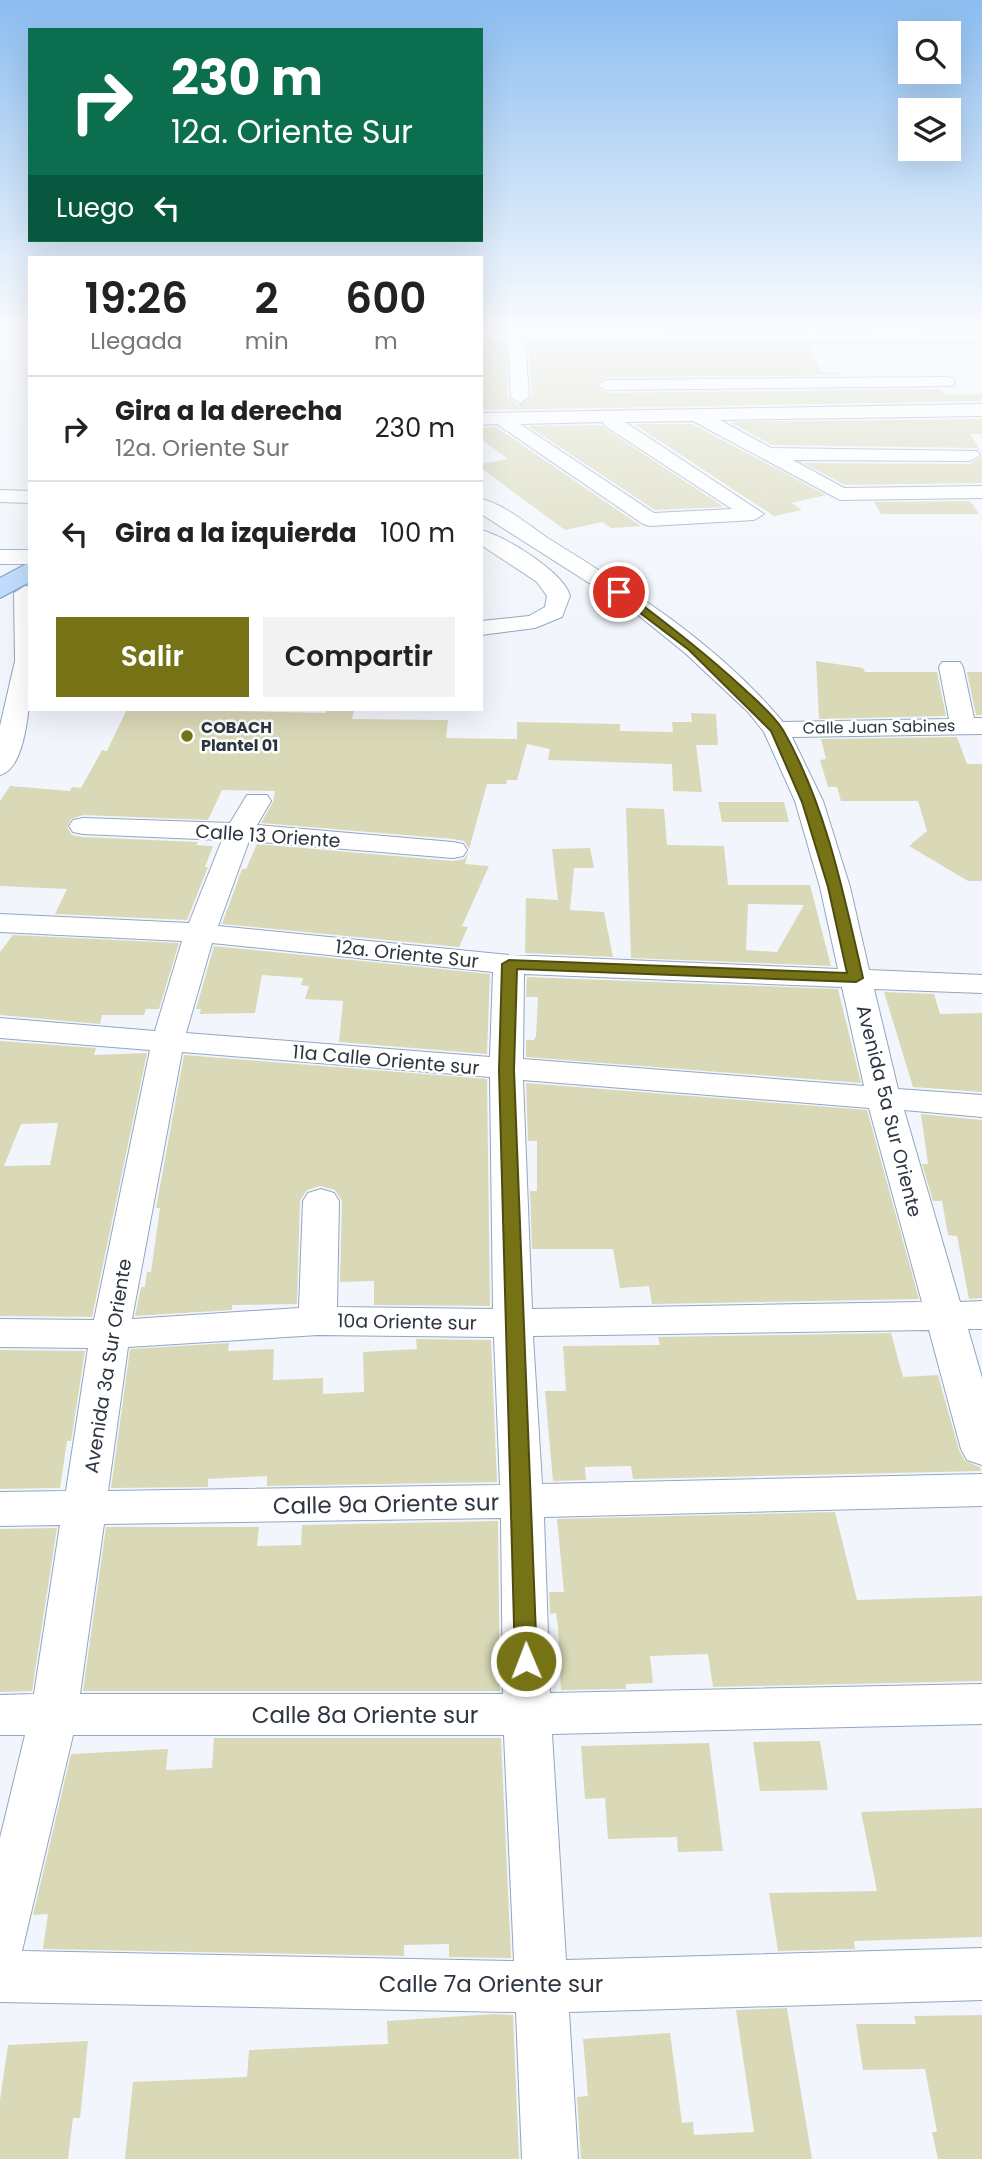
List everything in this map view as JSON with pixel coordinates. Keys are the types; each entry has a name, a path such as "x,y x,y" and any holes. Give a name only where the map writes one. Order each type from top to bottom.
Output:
{"main road":[{"path":"0,609 23,587"}],"street":[{"path":"509,425 650,520 754,514 616,425"},
{"path":"714,425 840,494 982,492"},
{"path":"769,454 970,455"},
{"path":"483,486 548,527"},
{"path":"0,487 28,488"},
{"path":"0,496 28,497"},
{"name":"Avenida 5a Sur Oriente","path":"483,508 495,524 641,606 693,648 757,707 776,730 809,802 835,887 883,1097 982,1449"},
{"path":"483,537 552,583 559,598 557,608 551,615 536,620 483,628"},
{"path":"0,556 28,557"},
{"path":"0,767 5,761 27,661 23,587"},
{"path":"951,667 973,726"},
{"name":"Calle Juan Sabines","path":"776,730 973,726"},
{"name":"Calle 13 Oriente","path":"83,826 248,817 453,850"},
{"name":"Avenida 3a Sur Oriente","path":"0,1942 54,1715 110,1334 168,1041 200,933 248,817"},
{"name":"12a. Oriente Sur","path":"0,923 200,933 509,964 982,984"},
{"path":"509,964 506,1070 513,1323 523,1501 527,1714 550,2159"},
{"name":"11a Calle Oriente sur","path":"0,1028 982,1106"},
{"path":"318,1321 321,1200"},
{"name":"10a Oriente sur","path":"0,1333 110,1334 318,1321 513,1323 982,1315"},
{"name":"Calle 9a Oriente sur","path":"0,1508 86,1509 523,1501 982,1490"},
{"name":"Calle 8a Oriente sur","path":"0,1715 527,1714 982,1704"},
{"name":"Calle 7a Oriente sur","path":"0,1976 540,1987 982,1974"}],"building":[{"path":"601,425 724,507 655,510 528,426"},
{"path":"635,425 693,425 826,495 791,503 802,510 774,516"},
{"path":"735,425 982,425 982,434 970,434 982,453 977,448 772,445"},
{"path":"496,427 641,526 611,528 602,522 565,530 483,469 483,464 508,459 483,440 483,428"},
{"path":"982,456 982,483 845,485 803,463 970,464"},
{"path":"970,501 979,514 881,514 874,502"},
{"path":"816,661 863,668 865,672 937,672 946,716 819,719"},
{"path":"967,672 982,672 982,715 976,715"},
{"path":"126,711 354,711 352,719 448,720 446,738 517,739 517,722 620,724 620,731 673,732 672,722 692,722 691,713 716,714 718,745 696,745 702,792 673,791 672,764 548,760 550,749 527,744 517,780 507,780 506,784 487,784 469,849 464,841 453,839 261,823 273,802 275,791 222,790 208,820 83,815 71,819 67,827 72,835 82,837 198,842 196,845 213,846 205,867 208,867 187,920 55,914 67,889 0,886 0,801 10,786 70,791 72,787 81,788 102,750 107,751"},
{"path":"957,737 967,764 982,764 982,881 968,881 909,846 927,831 918,801 841,801 837,787 828,787 820,760 826,759 821,739"},
{"path":"718,802 784,802 789,822 722,822"},
{"path":"626,808 664,809 667,845 724,846 728,885 810,885 831,966 631,958","holes":["748,904 804,905 777,952 746,950"]},
{"path":"257,844 453,861 464,859 468,853 465,864 489,866 462,926 468,927 459,947 222,924 242,869 246,869"},
{"path":"590,848 594,868 574,868 570,910 604,912 613,957 525,953 526,898 558,900 552,849"},
{"path":"13,935 179,943 159,1009 146,1009 144,1015 102,1015 100,1024 0,1015 0,952"},
{"path":"214,946 490,974 487,1054 339,1042 343,1001 305,999 309,986 301,985 303,978 262,975 255,1013 200,1014 201,1009 196,1009"},
{"path":"527,977 838,989 861,1083 526,1057 526,1040 534,1040 536,1036 538,997 526,997"},
{"path":"884,992 934,994 940,1014 982,1013 982,1092 913,1087"},
{"path":"0,1041 96,1048 94,1055 147,1053 92,1317 0,1316","holes":["58,1123 50,1165 4,1166 21,1124"]},
{"path":"184,1055 487,1079 490,1306 374,1305 374,1281 340,1282 342,1201 335,1190 320,1186 307,1190 300,1201 297,1304 232,1305 232,1310 135,1316 141,1287 145,1287 147,1272 151,1272 160,1208 156,1208"},
{"path":"526,1083 867,1110 919,1299 652,1304 649,1286 620,1288 613,1249 532,1249 530,1191 537,1191 537,1141 528,1141"},
{"path":"921,1114 982,1120 982,1298 969,1299 957,1236 948,1235 942,1201 933,1201 922,1164 928,1164"},
{"path":"891,1333 903,1377 938,1375 959,1450 965,1461 980,1467 981,1471 633,1479 631,1466 585,1467 586,1480 553,1481 545,1391 566,1391 563,1346 660,1345 658,1337"},
{"path":"416,1339 491,1340 497,1482 267,1486 267,1476 208,1479 208,1487 111,1488 130,1349 229,1343 228,1351 274,1349 273,1380 323,1378 323,1394 364,1392 363,1352 417,1349"},
{"path":"0,1350 85,1351 71,1441 67,1441 60,1488 0,1489"},
{"path":"835,1512 857,1600 982,1596 982,1681 713,1687 708,1654 650,1656 653,1683 626,1684 626,1689 561,1690 558,1627 556,1613 550,1614 549,1592 564,1592 557,1519"},
{"path":"498,1521 500,1691 83,1691 106,1527 259,1527 257,1546 301,1545 302,1525"},
{"path":"57,1528 32,1691 0,1692 0,1529"},
{"path":"214,1738 501,1738 511,1958 449,1957 449,1944 404,1945 404,1956 43,1949 48,1914 33,1915 71,1754 168,1749 166,1770 212,1768"},
{"path":"820,1741 828,1790 760,1791 753,1742"},
{"path":"709,1743 723,1851 678,1852 677,1837 608,1839 605,1798 585,1799 581,1746"},
{"path":"982,1808 982,1937 854,1941 855,1949 778,1951 769,1893 877,1891 861,1812"},
{"path":"787,2008 812,2159 581,2159 577,2097 588,2096 583,2039 670,2033 682,2123 693,2122 694,2135 754,2132 736,2010"},
{"path":"513,2015 519,2159 125,2159 133,2082 247,2077 249,2050 388,2044 387,2021"},
{"path":"982,2015 982,2159 938,2159 932,2132 937,2132 925,2069 863,2070 856,2024 916,2024 914,2016"},
{"path":"88,2041 80,2118 73,2118 68,2159 0,2159 0,2100 8,2045"}],"place":[{"name":"COBACH Plantel 01","path":"187,736"}],"route":[{"path":"526,1661 523,1501 513,1323 506,1070 509,964 856,978 835,887 809,802 776,730 757,707 693,648 641,606 619,592"}]}
